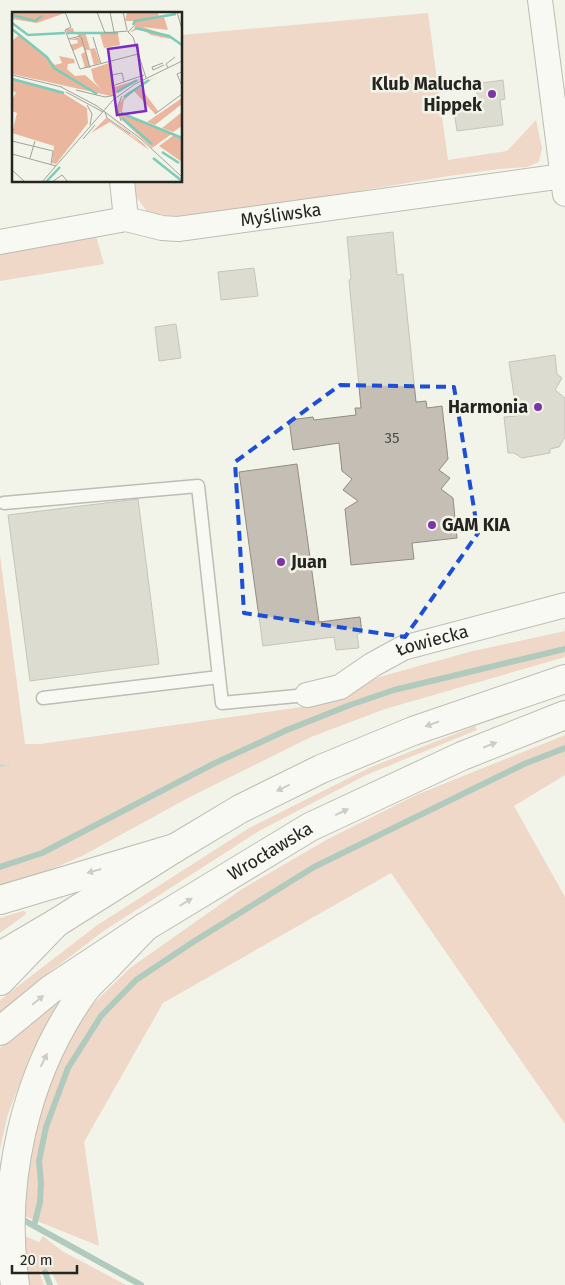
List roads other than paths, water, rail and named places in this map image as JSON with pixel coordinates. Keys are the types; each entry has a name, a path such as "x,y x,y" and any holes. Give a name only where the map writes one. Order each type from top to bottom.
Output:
{"main road":[{"path":"0,956 240,809 321,769 412,731 565,679"},
{"name":"Wrocławska","path":"0,1031 50,990 145,928 310,827 462,756 565,716"},
{"path":"0,900 175,848"},
{"path":"0,981 56,923"},
{"path":"15,1285 6,1225 12,1151 23,1109 35,1078 54,1040 85,990 145,928"}],"street":[{"path":"540,0 564,185"},
{"path":"122,182 126,219"},
{"name":"Myśliwska","path":"0,242 126,219 162,228 178,229 564,185"},
{"name":"Łowiecka","path":"307,695 340,687 372,665 403,648 565,605"}],"lane":[{"path":"4,503 198,486 222,703 307,695"},
{"path":"44,698 219,677"}],"waterway":[{"path":"0,867 42,853 213,764 287,730 350,705 394,690 565,649"},
{"path":"34,1226 40,1202 39,1161 46,1127 68,1068 101,1016 136,980 193,942 314,867 524,764 565,748"},
{"path":"18,1217 141,1285"},
{"path":"45,1272 50,1285"}],"place":[{"name":"Klub Malucha Hippek","path":"492,94"},
{"name":"Harmonia","path":"538,407"},
{"name":"GAM KIA","path":"432,525"},
{"name":"Juan","path":"281,562"}]}
